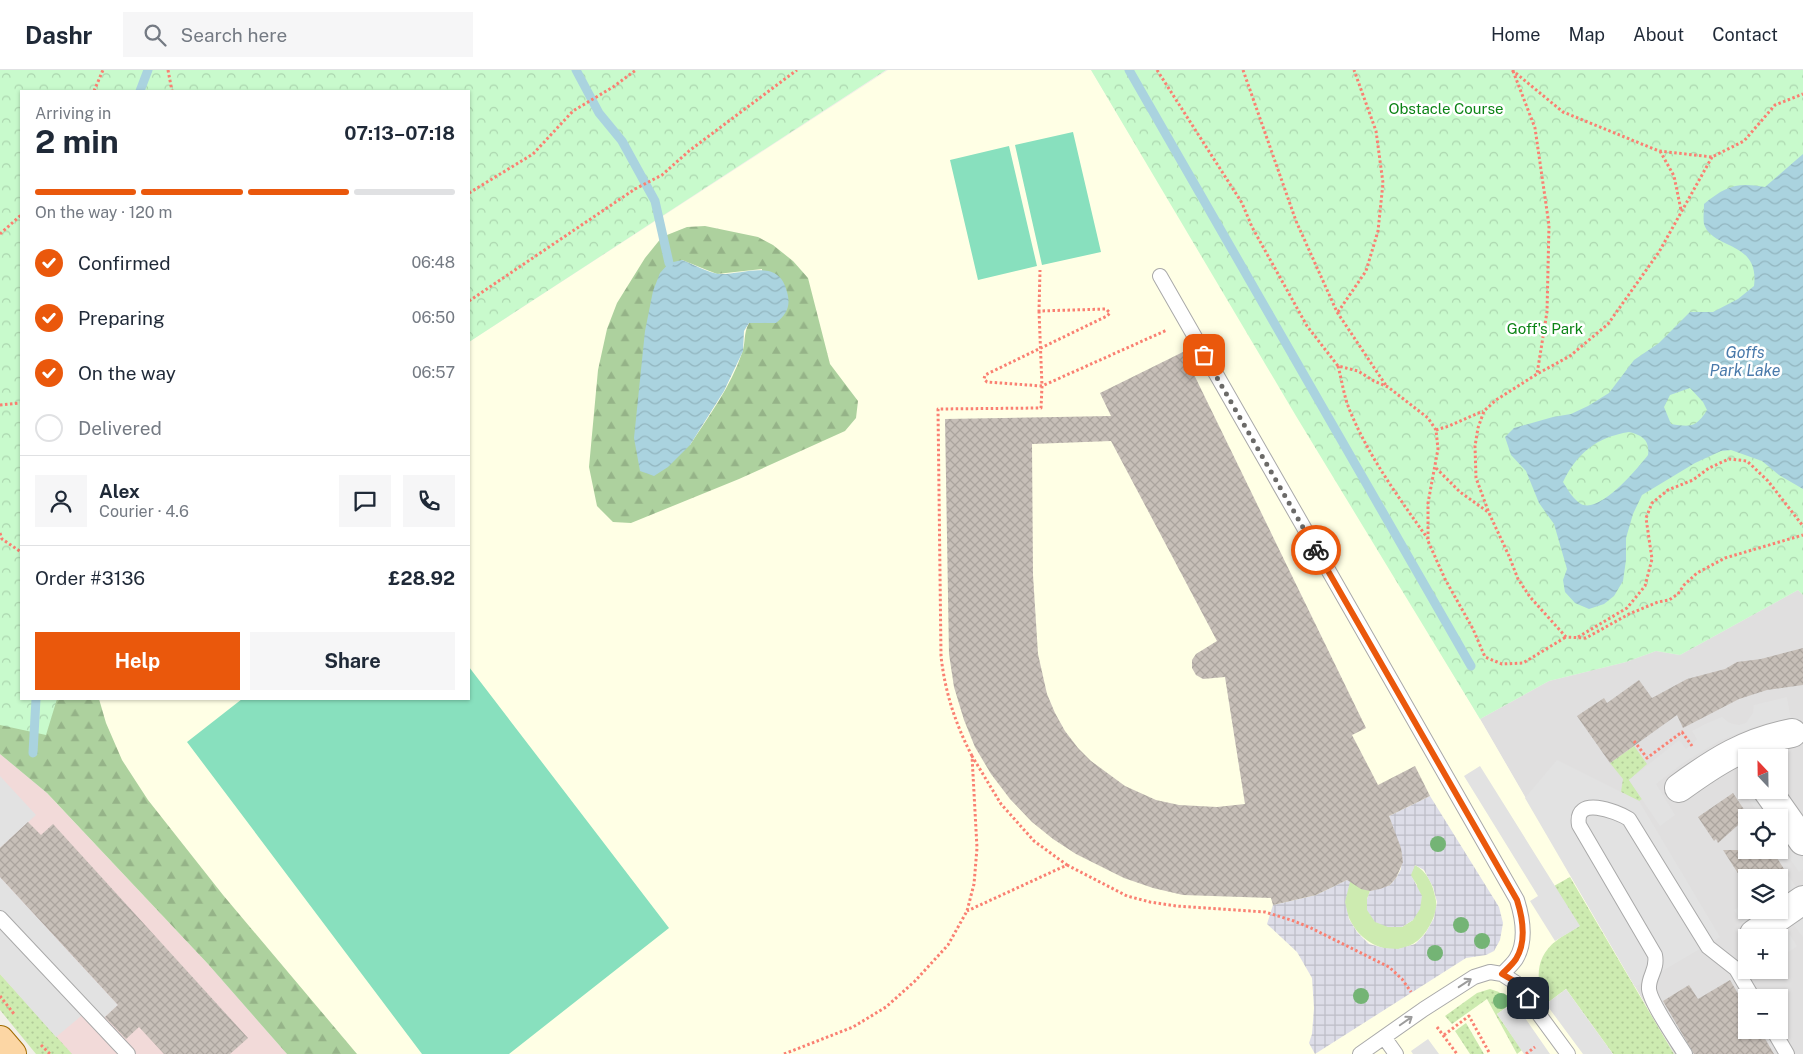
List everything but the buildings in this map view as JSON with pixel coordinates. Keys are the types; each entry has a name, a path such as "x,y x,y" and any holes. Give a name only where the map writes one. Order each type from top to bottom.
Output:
{"main road":[{"path":"0,1040 12,1054"}],"street":[{"path":"1751,749 1768,738 1792,733"},
{"path":"1679,788 1708,767 1738,756"},
{"path":"1773,799 1803,842"},
{"path":"1761,929 1803,900"}],"lane":[{"path":"1160,276 1517,900 1523,919 1523,940 1516,959 1502,974"},
{"path":"1685,1054 1649,990 1650,981 1657,964 1655,955 1579,825 1578,818 1581,812 1588,808 1605,808 1629,819 1708,947 1736,969 1748,989"},
{"path":"0,918 128,1054"},
{"path":"1360,1054 1474,977 1490,972 1502,974 1516,982 1568,1054"},
{"path":"1384,1037 1396,1054"},
{"path":"1778,1039 1787,1054"}],"path":[{"path":"94,90 103,70"},
{"path":"168,70 172,90"},
{"path":"470,192 534,154 573,111 613,87 636,70"},
{"path":"470,299 635,189 662,175 690,151 797,70"},
{"path":"1157,70 1242,203 1252,227 1307,326 1338,366 1349,409 1368,448 1392,489 1428,540 1445,579 1473,630 1485,657 1502,664 1523,663 1566,637 1586,638 1629,614 1658,602 1669,600 1678,594 1684,585 1697,573 1725,558 1803,535"},
{"path":"1243,70 1296,221 1337,312 1388,387"},
{"path":"1337,312 1366,271 1378,231 1383,183 1376,131 1354,70"},
{"path":"1512,70 1564,112 1659,151 1712,158"},
{"path":"1512,70 1536,128 1549,225 1546,312 1537,374"},
{"path":"1436,430 1484,411 1496,400 1570,356 1608,324 1659,252 1712,158 1744,141 1774,105 1803,94"},
{"path":"1659,151 1674,176 1681,211"},
{"path":"0,234 20,216"},
{"path":"1040,270 1041,408 938,409 941,656 943,681 949,704 972,756 1001,804 1034,841 1066,865 1127,896 1150,902 1176,906 1265,912 1294,921 1390,967 1402,979 1457,1054"},
{"path":"1039,311 1106,308 1110,312 1107,316 985,375 984,379 987,382 1042,386 1185,322"},
{"path":"1338,366 1358,371 1388,387 1428,418 1436,430 1438,449 1428,503 1428,540"},
{"path":"0,405 20,404"},
{"path":"1484,411 1478,428 1475,446 1476,478 1518,579 1530,597 1566,637"},
{"path":"1577,638 1627,608 1645,586 1652,558 1646,518 1652,502 1668,490 1693,480 1709,468 1729,459 1747,460 1768,481 1803,526"},
{"path":"1435,467 1460,492 1489,513"},
{"path":"0,533 2,538 20,551"},
{"path":"1634,741 1647,758 1682,732 1708,767"},
{"path":"784,1054 853,1027 886,1007 915,981 948,945 967,911 974,884 977,848 972,756"},
{"path":"967,911 1066,865"},
{"path":"1444,1035 1469,1016 1490,1054"}],"shaded area":[{"path":"888,70 1091,70 1480,719 1674,1054 293,1054 47,793 62,700 470,700 470,341"},
{"path":"1798,590 1803,595 1803,1054 1674,1054 1480,719 1549,681 1626,662 1656,651 1680,655"},
{"path":"1787,697 1791,719 1759,725 1719,741 1683,763 1656,784 1675,815 1660,826 1629,780 1679,740 1686,749 1693,744 1697,739 1692,731 1703,725 1722,717 1733,724 1746,723 1753,713 1754,705"},
{"path":"0,754 47,793 208,964 287,1054 36,1054 55,1037 0,974"},
{"path":"1557,760 1639,801 1720,937 1635,987 1525,798"},
{"path":"1480,766 1580,926 1555,941 1530,901 1538,896 1464,776"},
{"path":"0,776 36,815 0,848"},
{"path":"1430,796 1499,907 1503,923 1500,940 1494,951 1486,955 1466,958 1315,1054 1309,1043 1312,1034 1314,1008 1312,978 1297,952 1267,924 1273,905 1316,895 1351,878 1345,902 1349,919 1357,932 1369,944 1384,948 1398,949 1415,944 1425,934 1434,918 1437,902 1433,887 1424,870 1415,865 1411,875 1422,896 1420,909 1413,920 1402,927 1388,927 1375,922 1367,910 1367,899 1370,891 1390,885 1401,869 1402,855 1389,816"},
{"path":"1748,799 1759,799 1766,809 1755,809"},
{"path":"1788,840 1803,861 1803,869 1799,872 1788,856"},
{"path":"1788,875 1803,897 1803,937 1793,924 1786,929 1747,929 1740,919 1788,919"},
{"path":"0,877 118,1005 104,1018 86,1012 56,1037 0,974"},
{"path":"1738,907 1738,916 1734,910"},
{"path":"1788,932 1797,946 1788,952"},
{"path":"1566,989 1613,1054 1583,1054 1546,1004"},
{"path":"1514,1002 1550,1054 1524,1054 1497,1014"},
{"path":"1428,1039 1439,1054 1413,1054 1411,1051"}],"green space":[{"path":"0,70 886,70 470,341 470,90 20,90 20,700 57,700 46,735 0,725"},
{"name":"Goff's Park","path":"1091,70 1803,70 1803,595 1798,590 1680,655 1656,651 1626,662 1549,681 1480,719 1296,416"},
{"path":"1073,132 1101,252 1042,265 1015,145"},
{"path":"1009,146 1037,266 978,280 950,160"},
{"path":"705,226 758,237 773,245 793,261 808,278 830,364 858,401 856,418 845,431 739,479 631,523 613,522 597,506 589,467 598,370 607,329 617,303 645,258 662,237 687,227","holes":["682,260 717,274 762,269 763,323 749,323 742,353 732,377 719,401 690,445"]},
{"path":"0,628 20,700 99,700 106,723 122,760 148,800 223,895 357,1054 287,1054 208,964 47,793 0,754"},
{"path":"470,668 669,928 509,1054 422,1054 187,742 241,700 470,700"},
{"path":"1634,746 1647,764 1629,780 1642,799 1639,801 1621,792 1623,779 1610,763"},
{"path":"1415,865 1426,874 1434,891 1436,907 1435,915 1430,925 1420,939 1408,946 1395,949 1381,948 1369,942 1358,932 1350,919 1345,904 1351,878 1370,891 1367,899 1388,927 1402,927 1413,920 1417,885 1410,875"},
{"path":"1570,877 1674,1054 1613,1054 1566,989 1546,1004 1542,995 1539,978 1539,970 1544,954 1559,939 1579,926 1554,886"},
{"path":"0,974 72,1054 36,1054 0,1010"},
{"path":"1490,989 1499,992 1510,1005 1497,1014 1522,1050 1517,1054 1487,999 1452,1024 1445,1016 1477,993"},
{"path":"1466,1023 1484,1054 1470,1054 1455,1031"}],"water":[{"name":"Goffs Park Lake","path":"1803,154 1803,489 1779,475 1762,461 1731,450 1721,451 1695,463 1642,495 1633,514 1626,538 1626,560 1623,581 1614,596 1604,604 1589,609 1575,603 1565,592 1563,580 1567,569 1554,524 1539,503 1526,471 1511,455 1505,437 1514,428 1571,414 1588,406 1609,393 1634,360 1659,343 1690,312 1713,312 1738,299 1754,286 1754,271 1750,261 1743,253 1716,238 1704,224 1704,204 1726,189 1739,185 1765,187","holes":["1690,388 1703,402 1707,410 1692,425 1671,424 1664,407 1670,395","1629,432 1644,439 1648,446 1648,455 1636,470 1608,497 1598,503 1589,505 1578,502 1563,482 1575,463 1589,448 1598,442"]},
{"path":"682,260 719,274 759,270 769,271 783,281 788,297 788,306 783,316 776,323 749,323 744,331 743,351 724,391 690,445 668,467 654,476 640,471 634,438 645,331 653,291 660,273 669,263"}],"waterway":[{"path":"140,90 148,70"},
{"path":"576,70 599,113 622,141 655,201 669,263"},
{"path":"1129,70 1471,666"},
{"path":"33,753 36,700"}],"way so far":[{"path":"1204,355 1316,550"}],"route":[{"path":"1316,550 1517,900 1523,919 1523,940 1516,959 1502,974 1516,982 1528,998"}],"park label":[{"name":"Obstacle Course","path":"1446,108"}]}
